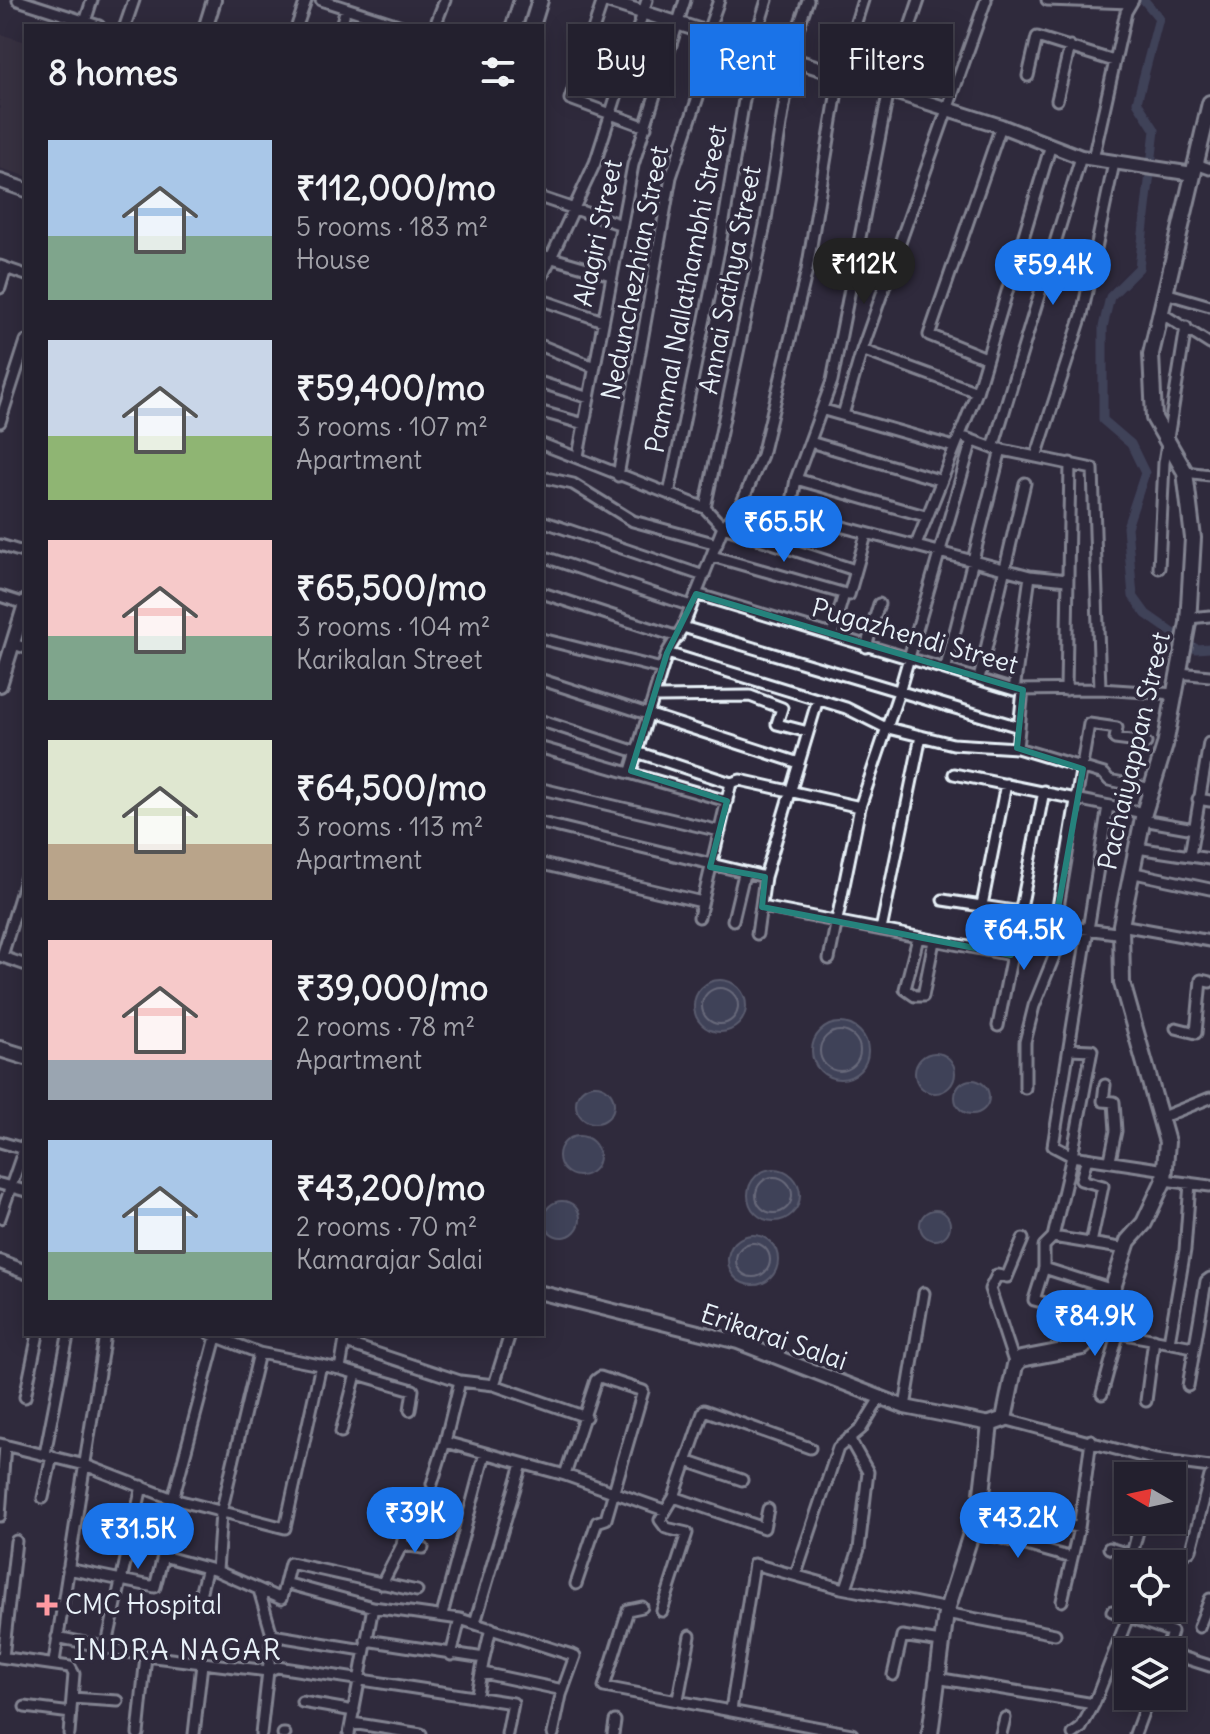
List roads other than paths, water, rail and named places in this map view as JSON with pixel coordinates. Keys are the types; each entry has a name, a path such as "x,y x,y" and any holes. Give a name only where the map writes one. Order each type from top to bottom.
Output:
{"main road":[{"path":"515,24 522,0"},
{"path":"533,24 540,0"},
{"name":"Pachaiyappan Street","path":"1165,1175 1167,1142 1122,983 1121,925 1130,872 1175,694 1189,620 1193,538 1185,472 1170,440 1154,418 1151,354 1200,169 1210,103"},
{"path":"0,1049 24,1056"},
{"path":"930,1734 947,1611 981,1502 997,1421 1015,1365 1021,1359 1083,1347 1100,1323 1126,1249 1165,1175"}],"street":[{"path":"18,0 51,5 92,24"},
{"path":"85,22 92,0"},
{"path":"126,24 134,0"},
{"path":"207,24 214,0"},
{"path":"298,24 306,0"},
{"path":"321,0 384,23"},
{"path":"436,24 445,0"},
{"path":"646,127 570,99 604,0 645,6 690,27"},
{"name":"Alagiri Street","path":"578,456 619,224 685,0"},
{"name":"Nedunchezhian Street","path":"715,24 719,0"},
{"name":"Pammal Nallathambhi Street","path":"760,24 767,0"},
{"name":"Annai Sathya Street","path":"800,24 808,0"},
{"path":"855,24 863,0"},
{"path":"911,24 919,0"},
{"path":"843,415 862,350 986,0"},
{"path":"946,667 997,448 1132,2 1047,0"},
{"path":"611,275 546,256 595,163 645,6"},
{"path":"342,24 346,8"},
{"path":"1028,76 1037,37 1114,61"},
{"path":"1057,100 1070,46"},
{"name":"Nedunchezhian Street","path":"618,476 671,177 695,96"},
{"name":"Pammal Nallathambhi Street","path":"669,494 720,245 745,96"},
{"name":"Annai Sathya Street","path":"705,508 765,225 787,96"},
{"path":"631,771 667,653 681,632 723,527 741,505 762,455 807,270 836,96"},
{"path":"790,513 796,479 824,410 888,96"},
{"path":"910,96 1001,126 1050,148 1087,158 1200,169"},
{"path":"986,358 929,335 1001,126"},
{"path":"916,545 939,480 977,392 1050,148"},
{"path":"1036,457 1082,315 1114,163"},
{"path":"0,181 24,189"},
{"path":"544,199 619,224"},
{"path":"0,288 3,267 24,274"},
{"path":"1165,293 1210,305"},
{"path":"544,301 603,321"},
{"path":"1161,313 1210,344"},
{"path":"1159,568 1164,463 1186,327"},
{"path":"0,422 24,347"},
{"path":"544,347 594,367"},
{"path":"862,350 977,392"},
{"path":"544,384 589,398"},
{"path":"824,410 954,447"},
{"path":"544,413 584,424"},
{"path":"959,435 997,448 1093,469 1097,487 1100,689"},
{"path":"829,959 860,807 884,727 899,692 972,440"},
{"path":"810,442 939,480"},
{"path":"544,445 705,508 723,527 855,570"},
{"path":"1066,690 1070,463"},
{"path":"1185,472 1210,475"},
{"path":"544,477 573,484 633,521 717,544"},
{"path":"796,479 925,516"},
{"path":"979,679 1025,483"},
{"path":"741,505 790,513 866,535 971,558 1030,576 1067,580"},
{"path":"544,522 704,576"},
{"path":"712,556 849,595 866,535"},
{"path":"0,545 24,552"},
{"path":"544,557 691,606"},
{"path":"1017,748 1030,576"},
{"path":"544,594 1019,727"},
{"name":"Pugazhendi Street","path":"696,594 1019,690 1100,689 1175,694"},
{"path":"832,635 844,594"},
{"path":"0,596 24,602"},
{"path":"866,647 879,604"},
{"path":"0,685 19,646 24,615"},
{"path":"1189,620 1210,616"},
{"path":"544,640 662,669"},
{"path":"667,653 846,708 884,727 953,744 1017,748 1152,789"},
{"path":"1180,669 1210,676"},
{"path":"544,681 799,763"},
{"path":"656,697 750,696 782,708 777,724 808,732"},
{"path":"757,934 765,877 818,699"},
{"path":"544,722 731,783 740,780 860,807"},
{"path":"1055,925 1089,724 1117,728 1115,739 1146,743"},
{"path":"881,930 921,736"},
{"path":"1190,855 1209,743"},
{"path":"544,749 727,801"},
{"path":"954,774 1078,798 1194,829"},
{"path":"699,917 731,783"},
{"path":"982,905 1006,784"},
{"path":"544,789 720,831"},
{"path":"998,1026 1044,791"},
{"path":"1198,799 1210,801"},
{"path":"1108,806 1053,1146 1072,1156 1110,1160 1210,1186"},
{"path":"544,824 710,867 765,877"},
{"path":"1137,848 1210,859"},
{"path":"544,864 702,902"},
{"path":"1130,872 1210,889"},
{"path":"733,920 744,874"},
{"path":"24,883 1,956 24,964"},
{"path":"943,900 1020,912 1066,927 1116,933 1121,925 1210,941"},
{"path":"762,907 934,941 946,940 1011,955"},
{"path":"1025,1088 1028,1030 1066,927"},
{"path":"918,938 905,989 915,996 923,996 934,941"},
{"path":"1176,1028 1196,1033 1201,980 1210,982"},
{"path":"1070,1049 1092,1050 1072,1156 1053,1237 1044,1246 1044,1268 1034,1300 1119,1331 1193,1347"},
{"path":"1105,1085 1103,1101 1114,1102 1116,1131 1110,1160"},
{"path":"1160,1118 1210,1098"},
{"path":"0,1142 24,1149"},
{"path":"0,1218 5,1185 24,1151"},
{"path":"1087,1158 1081,1180 1103,1186 1091,1243"},
{"path":"1169,1342 1185,1250 1190,1183"},
{"path":"1053,1237 1126,1249"},
{"path":"1015,1365 992,1304 990,1289 997,1275 1007,1277 1023,1239"},
{"path":"0,1262 24,1271"},
{"path":"1044,1268 1113,1290"},
{"path":"1188,1386 1206,1281 1210,1278"},
{"path":"905,1407 924,1293"},
{"name":"Erikarai Salai","path":"544,1294 738,1342 905,1407 997,1421"},
{"path":"1102,1394 1119,1331"},
{"path":"25,1397 38,1336"},
{"path":"43,1498 68,1336"},
{"path":"54,1662 105,1336"},
{"path":"173,1499 213,1336"},
{"path":"216,1336 259,1353 340,1369 413,1390 410,1410"},
{"path":"494,1385 508,1336"},
{"path":"340,1369 346,1338 460,1381 494,1385 586,1417"},
{"path":"1146,1401 1154,1339"},
{"path":"217,1571 221,1513 259,1353"},
{"path":"0,1516 3,1444 85,1465 173,1499 285,1528 321,1365"},
{"path":"341,1432 356,1374"},
{"path":"565,1475 596,1380 600,1377 643,1391 606,1519 597,1522 576,1584"},
{"path":"432,1484 460,1381"},
{"path":"796,1574 838,1448 861,1429 880,1398"},
{"path":"662,1611 687,1533 661,1523 664,1510 674,1497 704,1410 810,1448"},
{"path":"997,1421 1091,1440 1156,1460 1210,1467"},
{"path":"846,1588 859,1549 868,1472 849,1438"},
{"path":"1062,1601 1079,1528 1091,1440"},
{"path":"445,1442 565,1475 664,1510"},
{"path":"442,1615 485,1453"},
{"path":"686,1461 742,1480"},
{"path":"475,1623 522,1464"},
{"path":"1186,1552 1191,1550 1210,1476"},
{"path":"106,1649 119,1579 142,1486"},
{"path":"674,1497 764,1528 768,1509"},
{"path":"981,1502 1079,1528"},
{"path":"382,1584 402,1545 407,1516"},
{"path":"973,1530 1072,1558"},
{"path":"16,1541 2,1657 54,1662 72,1670 69,1734"},
{"path":"402,1545 423,1548"},
{"path":"1109,1548 1117,1550"},
{"path":"68,1569 155,1587 163,1556 206,1571 217,1571 281,1599 290,1563 417,1591"},
{"path":"731,1710 754,1564 846,1588 1055,1634"},
{"path":"198,1603 206,1571"},
{"path":"285,1583 373,1607 460,1619 575,1656 553,1734"},
{"path":"259,1590 272,1635 261,1734"},
{"path":"1199,1627 1210,1599"},
{"path":"349,1734 373,1607"},
{"path":"642,1607 628,1610 604,1687 847,1734"},
{"path":"451,1655 460,1619"},
{"path":"1073,1734 1082,1726 1094,1704 1126,1622"},
{"path":"1143,1622 1172,1632 1170,1638"},
{"path":"476,1698 491,1628"},
{"path":"272,1635 484,1658"},
{"path":"678,1699 690,1636"},
{"path":"893,1675 902,1636 941,1642"},
{"path":"57,1637 146,1656 268,1671 277,1667 513,1703 507,1734"},
{"path":"138,1734 146,1656"},
{"path":"1186,1658 1210,1666"},
{"path":"194,1734 202,1664"},
{"path":"483,1673 563,1690"},
{"path":"936,1678 1094,1704"},
{"path":"72,1698 118,1701"},
{"path":"302,1702 354,1711"},
{"path":"25,1707 71,1713"},
{"path":"1135,1734 1144,1710"},
{"path":"1001,1734 1005,1718"},
{"path":"613,1734 615,1721"},
{"path":"352,1723 421,1734"}],"water":[{"path":"720,980 738,988 746,1006 738,1024 720,1032 702,1024 694,1006 702,988"},
{"path":"840,1023 860,1031 868,1051 860,1071 840,1079 820,1071 812,1051 820,1031"},
{"path":"935,1053 949,1059 955,1073 949,1087 935,1093 921,1087 915,1073 921,1059"},
{"path":"972,1080 984,1085 989,1097 984,1109 972,1114 960,1109 955,1097 960,1085"},
{"path":"595,1085 609,1090 614,1104 609,1118 595,1123 581,1118 576,1104 581,1090"},
{"path":"579,1136 593,1142 599,1156 593,1170 579,1176 565,1170 559,1156 565,1142"},
{"path":"774,1169 792,1177 800,1195 792,1213 774,1221 756,1213 748,1195 756,1177"},
{"path":"562,1201 575,1206 580,1219 575,1232 562,1237 549,1232 544,1219 549,1206"},
{"path":"935,1210 941,1211 949,1219 949,1231 941,1239 935,1240 929,1239 921,1231 920,1225 921,1219 929,1211"},
{"path":"753,1235 771,1242 778,1260 771,1278 753,1285 735,1278 728,1260 735,1242"}],"waterway":[{"path":"1144,0 1159,18 1137,102 1155,130 1139,268 1110,297 1103,327 1103,420 1131,444 1145,473 1127,527 1133,596 1146,614 1196,649 1210,648"}],"place":[{"name":"CMC Hospital","path":"47,1605"}],"district":[{"name":"INDRA NAGAR","path":"178,1650"}]}
